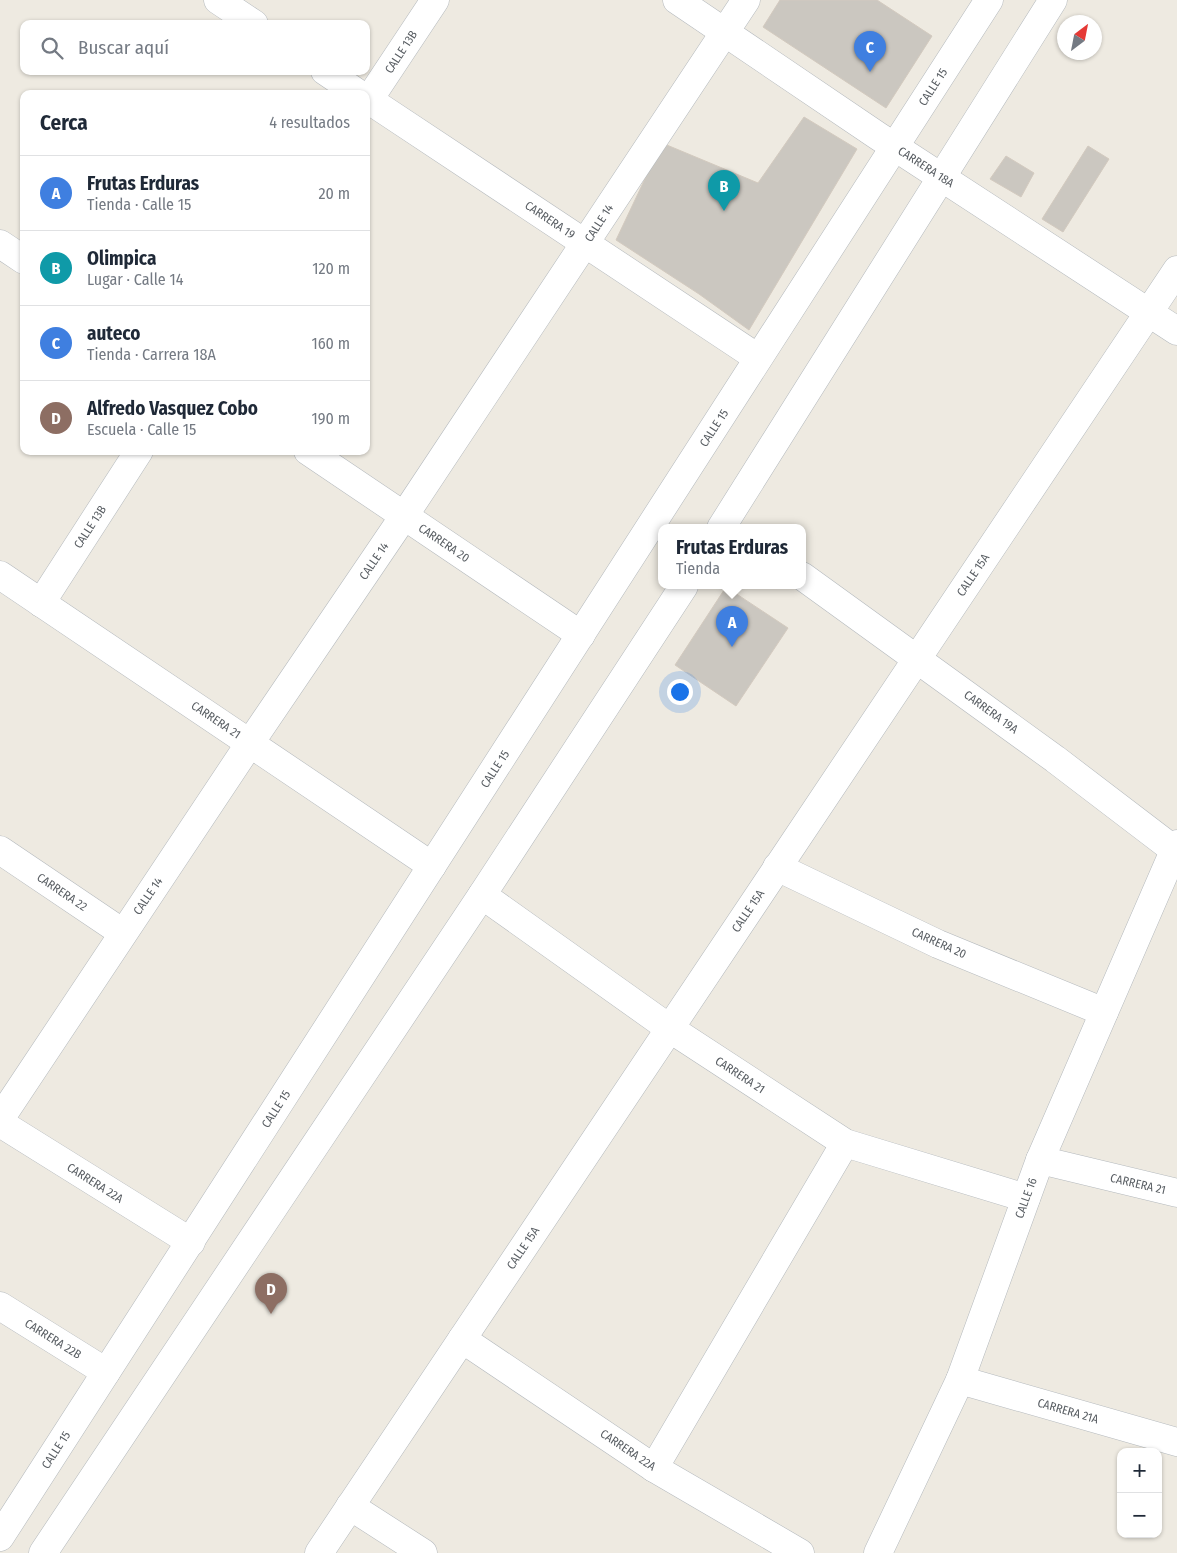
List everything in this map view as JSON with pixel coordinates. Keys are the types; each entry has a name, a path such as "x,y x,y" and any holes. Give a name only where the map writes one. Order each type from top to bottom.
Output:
{"street":[{"path":"218,0 248,20"},
{"name":"CALLE 13B","path":"370,92 435,0"},
{"name":"CARRERA 18A","path":"677,0 942,178 1177,331"},
{"name":"CALLE 14","path":"0,1121 123,933 586,244 746,0"},
{"name":"CALLE 15","path":"0,1537 989,0"},
{"path":"729,524 1053,0"},
{"name":"CARRERA 19","path":"332,75 352,90"},
{"name":"CARRERA 19","path":"370,102 758,358"},
{"path":"0,244 20,257"},
{"name":"CALLE 15A","path":"319,1553 1177,270"},
{"name":"CALLE 13B","path":"41,603 136,455"},
{"name":"CARRERA 20","path":"314,455 581,635"},
{"name":"CARRERA 21","path":"0,575 432,866"},
{"name":"CARRERA 19A","path":"806,579 1176,849"},
{"path":"43,1553 482,895 682,589"},
{"name":"CALLE 16","path":"878,1553 960,1380 1040,1160 1176,849"},
{"name":"CARRERA 22","path":"0,850 123,933"},
{"name":"CARRERA 20","path":"777,868 938,944 1104,1012"},
{"name":"CARRERA 21","path":"482,895 670,1028 845,1143 1026,1198"},
{"name":"CARRERA 22A","path":"0,1121 191,1242"},
{"path":"654,1468 845,1143"},
{"name":"CARRERA 21","path":"1040,1160 1177,1193"},
{"name":"CARRERA 22B","path":"0,1306 106,1372"},
{"name":"CARRERA 22A","path":"462,1339 654,1468 800,1553"},
{"name":"CARRERA 21A","path":"960,1380 1177,1442"},
{"path":"350,1506 423,1553"}],"building":[{"path":"780,0 877,0 932,36 886,108 763,27"},
{"path":"804,117 857,149 749,330 699,294 616,240 662,143 758,183"},
{"path":"1088,146 1109,159 1063,232 1042,219"},
{"path":"1006,156 1034,173 1021,197 990,179"},
{"path":"725,589 729,589 788,628 736,706 675,665"}],"place":[{"name":"auteco","path":"870,72"},
{"name":"Olimpica","path":"724,211"},
{"name":"Frutas Erduras","path":"732,647"},
{"name":"Alfredo Vasquez Cobo","path":"271,1314"}]}
